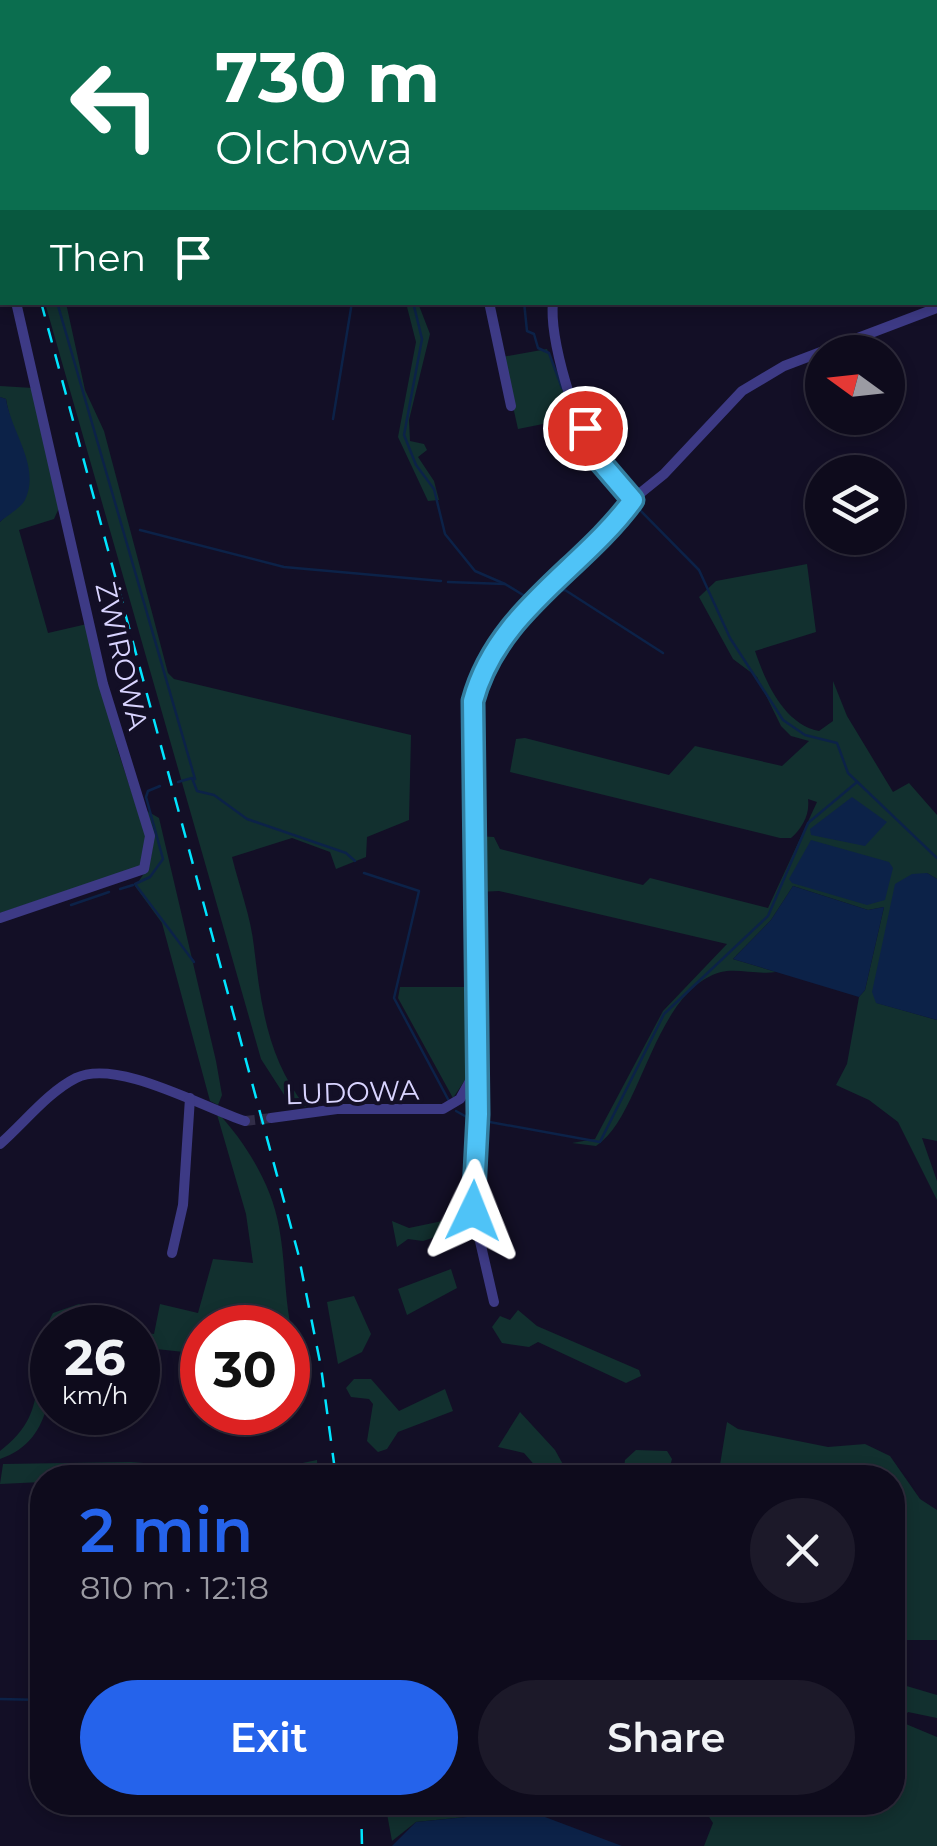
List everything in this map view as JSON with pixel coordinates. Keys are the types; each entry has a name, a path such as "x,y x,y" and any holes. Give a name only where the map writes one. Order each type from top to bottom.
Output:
{"street":[{"name":"ŻWIROWA","path":"0,918 144,869 150,836 103,684 17,305"},
{"path":"552,305 550,325 562,370 597,458 633,500"},
{"path":"490,306 511,406"},
{"path":"494,1302 473,1211 478,1114 470,738 482,669 531,604 612,529 633,500 664,474 742,391 784,366 937,308"},
{"path":"0,1144 66,1084 89,1073 104,1072 190,1098 245,1121"},
{"name":"LUDOWA","path":"271,1118 337,1109 443,1110 460,1099 475,1072"},
{"path":"172,1253 184,1205 190,1098"}],"green space":[{"path":"46,305 66,305 85,390 104,431 168,673 174,679 411,735 409,820 367,837 366,857 336,869 330,852 292,838 232,857 250,924 268,1032 283,1070 306,1107 290,1104 261,1059"},
{"path":"407,305 419,305 430,334 409,420 410,441 424,444 427,450 418,457 434,481 439,500 428,501 398,437 416,342"},
{"path":"547,349 573,418 518,429 502,357"},
{"path":"0,386 33,388 59,508 54,519 19,530 48,633 87,624 118,751 146,836 141,866 0,913 0,522 25,489 28,475 6,399 0,397"},
{"path":"807,564 816,632 755,651 771,689 796,720 819,731 833,721 833,681 847,716 893,792 909,783 937,815 937,879 927,873 877,1003 937,1020 937,1141 922,1138 937,1181 937,1200 898,1122 869,1100 836,1085 847,1064 859,997 865,990 884,907 868,910 793,886 771,920 733,959 776,972 727,971 698,984 679,1003 625,1109 612,1131 596,1146 572,1143 595,1139 663,1011 727,944 499,891 478,892 477,836 494,837 500,849 643,885 650,878 768,908 817,802 808,799 799,830 791,838 780,838 510,772 516,739 525,738 669,775 695,746 782,766 809,741 791,736 781,726 757,677 733,659 699,597 716,581"},
{"path":"147,811 159,818 216,1061 222,1095 218,1105 210,1101 162,923 135,886 147,868 152,850"},
{"path":"400,987 472,987 471,1071 453,1098 398,998"},
{"path":"216,1111 247,1150 270,1195 282,1245 288,1305 200,1305 213,1259 253,1263 246,1214"},
{"path":"471,1215 473,1225 423,1241 408,1239 397,1247 392,1221 409,1228"},
{"path":"451,1269 457,1288 407,1315 398,1289"},
{"path":"354,1296 371,1334 362,1352 338,1364 327,1302"},
{"path":"160,1304 180,1309 180,1352 160,1349"},
{"path":"518,1310 537,1326 639,1370 641,1376 626,1383 538,1342 529,1347 502,1343 492,1327 500,1316 510,1320"},
{"path":"354,1379 371,1379 399,1411 445,1389 453,1411 398,1432 387,1449 378,1452 367,1441 373,1404 369,1399 351,1397 346,1388"},
{"path":"520,1412 555,1450 563,1465 534,1465 524,1453 498,1447"},
{"path":"30,1413 32,1437 19,1450 0,1459 0,1451"},
{"path":"727,1422 738,1429 828,1447 865,1444 890,1456 896,1465 720,1465"},
{"path":"636,1450 667,1451 672,1459 670,1465 624,1465"},
{"path":"3,1464 169,1465 30,1465 30,1483 0,1484"},
{"path":"905,1478 920,1499 937,1510 937,1640 905,1640"},
{"path":"905,1686 937,1695 937,1718 908,1712 905,1716"},
{"path":"905,1724 937,1737 937,1846 704,1846 713,1823 708,1815 905,1815"},
{"path":"387,1815 486,1815 416,1822 392,1841"}],"water":[{"path":"0,397 6,399 27,462 29,487 25,500 0,522"},
{"path":"852,797 887,822 865,846 811,835 810,829"},
{"path":"811,840 889,862 893,868 885,900 867,905 792,883 789,879"},
{"path":"927,873 937,879 937,1020 876,1003 872,992 895,884 912,874"},
{"path":"793,886 868,910 884,907 865,990 859,997 733,959 771,920"},
{"path":"540,1815 622,1846 392,1846 416,1822"}],"waterway":[{"path":"58,305 195,779"},
{"path":"333,419 352,305"},
{"path":"414,305 422,339 404,435 416,465 434,489 445,534 475,571 505,584"},
{"path":"524,305 527,331 534,334 538,348 549,353 562,388"},
{"path":"591,462 611,482"},
{"path":"635,505 699,570 730,638 783,720 805,735 837,743 848,773 937,858"},
{"path":"140,530 284,567 441,581"},
{"path":"448,582 505,584 528,598"},
{"path":"537,604 553,592 565,590 663,653"},
{"path":"178,782 192,778 197,791 214,795 247,819 346,853 355,861"},
{"path":"484,1121 600,1142 664,1014 768,916 808,823 857,782"},
{"path":"160,786 148,791 146,797 163,859 150,877 135,884 194,962"},
{"path":"364,873 419,891 394,998 449,1101"},
{"path":"120,889 133,885"},
{"path":"71,905 109,892"},
{"path":"456,1111 472,1120"},
{"path":"0,1699 30,1700"}],"tunnel":[{"path":"245,1121 271,1118"}],"railway":[{"path":"42,305 298,1253 321,1367 334,1465"},
{"path":"361,1815 362,1846"}],"route":[{"path":"473,1211 478,1114 470,738 473,701 482,669 504,633 544,589 612,529 633,500 621,481 597,458 585,428"}]}
